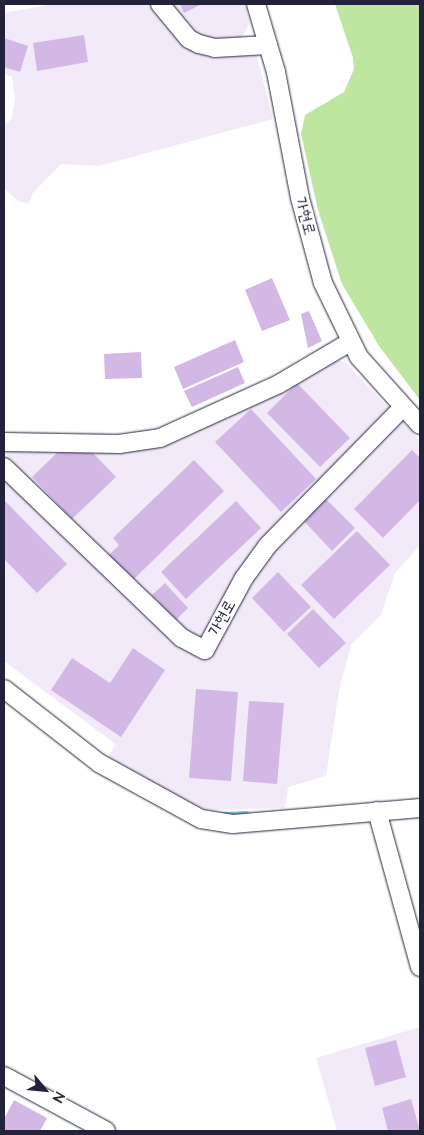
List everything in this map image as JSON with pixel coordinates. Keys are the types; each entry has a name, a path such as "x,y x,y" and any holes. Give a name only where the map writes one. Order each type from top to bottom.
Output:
{"street":[{"path":"160,4 189,38 199,44 215,48 268,45"},
{"name":"가현로","path":"256,4 268,45 300,198 318,264 350,342 359,357 420,424"},
{"path":"4,442 119,444 160,438 279,384 350,342"},
{"name":"가현로","path":"4,467 182,638 204,650 244,578 266,546 403,407"},
{"path":"4,689 99,763 201,819 232,824 420,808"},
{"path":"377,811 420,967"},
{"path":"4,1076 106,1131"}],"shaded area":[{"path":"54,4 151,4 182,42 256,53 273,119 99,166 61,164 33,193 29,204 18,201 4,188 4,126 12,118 15,98 12,77 4,74 4,13"},
{"path":"168,4 245,4 250,23 241,39 230,44 197,36"},
{"path":"332,359 345,362 420,441 420,545 395,573 381,615 351,645 339,691 326,776 288,787 285,808 208,810 193,805 109,757 115,744 4,661 4,446 119,448"},
{"path":"420,1027 420,1131 337,1131 316,1058"}],"green space":[{"path":"335,4 420,4 420,400 379,346 342,284 318,210 301,134 305,115 344,92 354,69 353,58"}],"building":[{"path":"180,4 202,4 184,13"},
{"path":"84,35 88,62 37,71 33,43"},
{"path":"4,38 28,46 20,72 4,67"},
{"path":"272,278 290,320 262,331 245,290"},
{"path":"309,311 322,341 308,348 301,314"},
{"path":"235,340 244,362 183,389 174,367"},
{"path":"141,352 142,378 105,379 104,354"},
{"path":"238,367 245,383 192,407 184,391"},
{"path":"297,383 350,438 320,467 267,413"},
{"path":"251,409 316,479 281,512 215,442"},
{"path":"61,449 92,452 116,477 72,519 32,477"},
{"path":"412,450 420,458 420,500 383,538 354,509"},
{"path":"194,460 224,491 133,580 109,555 119,545 113,538"},
{"path":"324,497 355,528 332,551 302,519"},
{"path":"4,500 67,564 37,593 4,559"},
{"path":"236,501 261,528 186,599 161,572"},
{"path":"357,531 390,565 334,619 301,585"},
{"path":"278,572 311,607 284,632 252,598"},
{"path":"165,583 188,608 176,620 152,595"},
{"path":"313,609 346,643 319,668 287,634"},
{"path":"133,648 165,670 121,737 51,690 72,658 110,683"},
{"path":"196,689 238,692 231,781 189,778"},
{"path":"249,701 284,703 277,784 243,781"},
{"path":"396,1040 406,1077 375,1086 365,1048"},
{"path":"411,1099 420,1131 388,1131 382,1108"},
{"path":"14,1100 47,1118 40,1131 4,1131 4,1119"}],"waterway":[{"path":"225,815 246,814"}]}
